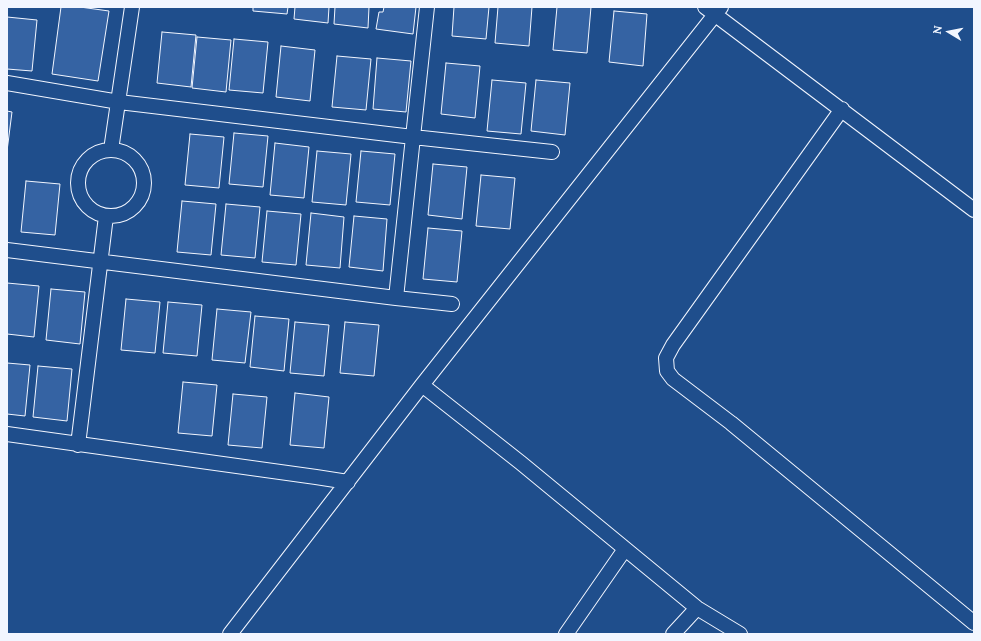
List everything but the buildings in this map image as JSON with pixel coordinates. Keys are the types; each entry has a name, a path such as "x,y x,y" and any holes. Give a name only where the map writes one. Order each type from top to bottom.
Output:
{"street":[{"path":"111,150 132,7"},
{"path":"396,298 427,7"},
{"path":"230,634 714,10 974,210"},
{"path":"7,83 119,102 552,152"},
{"path":"842,109 674,345 666,358 667,371 673,379 731,423 974,623"},
{"path":"111,150 122,152 132,158 140,166 144,177 144,188 141,198 135,206 116,216 106,216 96,212 88,206 82,198 79,188 79,178 83,167 90,158 100,152 111,150"},
{"path":"78,445 106,216"},
{"path":"7,250 452,304"},
{"path":"422,385 521,463 698,608 740,634"},
{"path":"7,434 348,482"},
{"path":"566,634 625,549"},
{"path":"673,634 698,608"}]}
